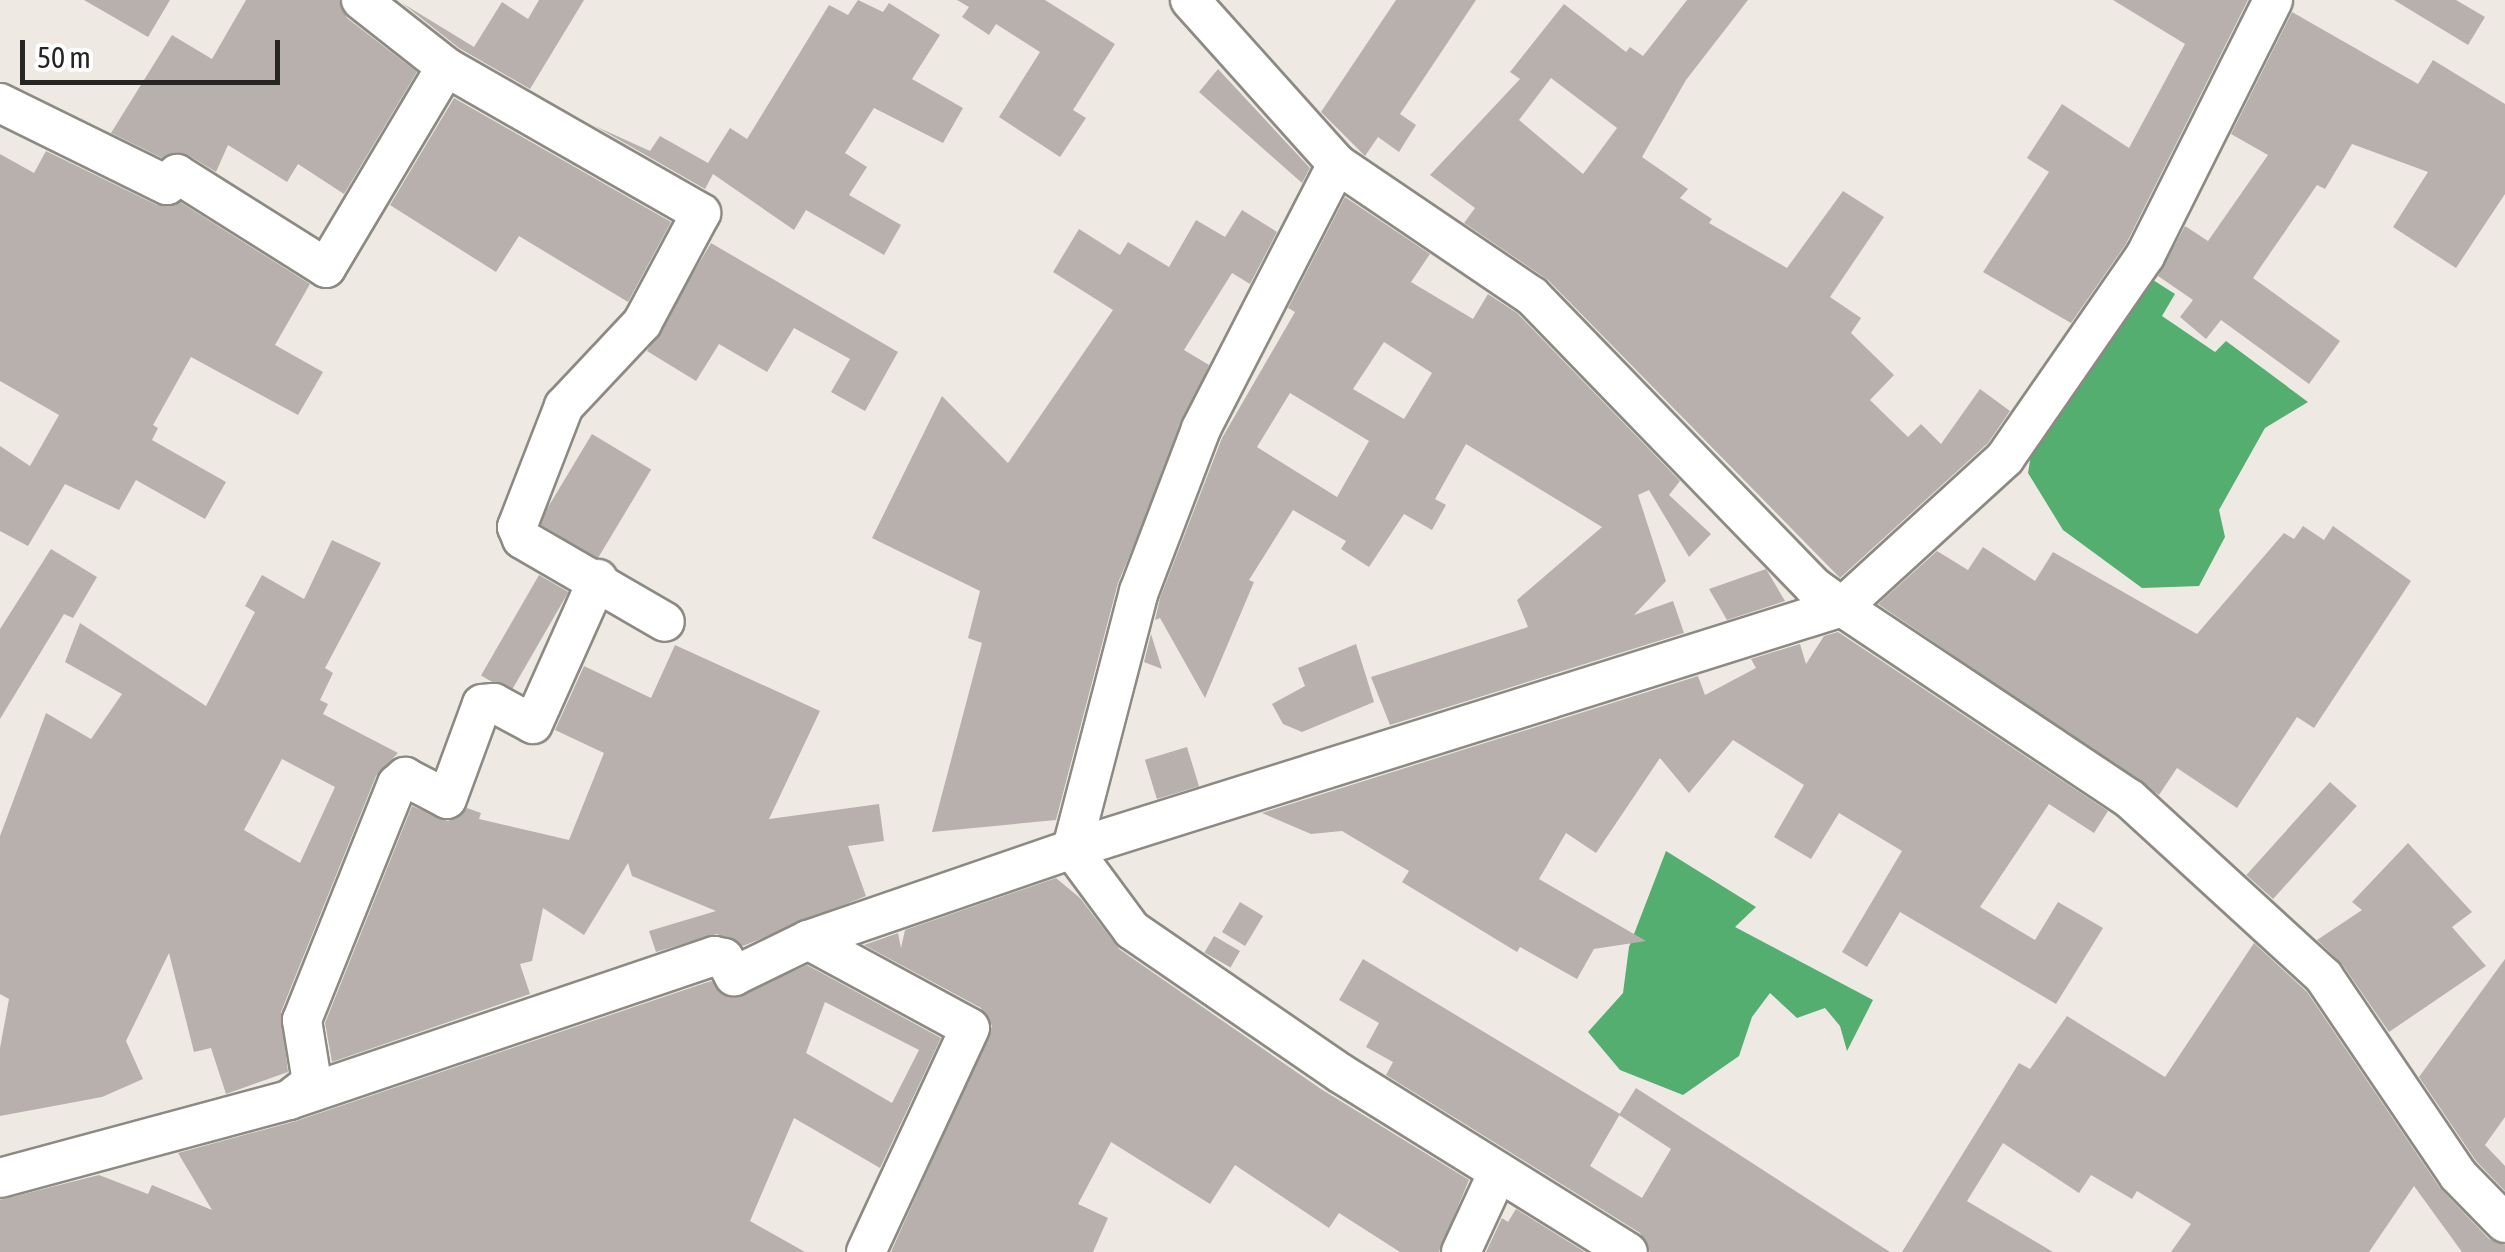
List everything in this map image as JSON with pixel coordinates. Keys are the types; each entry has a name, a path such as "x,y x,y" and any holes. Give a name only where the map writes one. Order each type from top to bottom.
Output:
{"street":[{"path":"360,0 446,67 701,213 642,322 564,406 517,527 522,539 665,622"},
{"path":"1190,0 1337,164 1532,296 1813,586 2130,799 2324,977 2458,1175 2505,1223"},
{"path":"0,1178 289,1100 714,956 724,958 734,976 808,940 1072,849 1842,607 2005,458 2145,256 2274,0"},
{"path":"0,103 167,185 176,174 326,268 446,67"},
{"path":"1072,849 1140,591 1201,429 1337,164"},
{"path":"289,1100 312,1082 302,1020 397,784 405,777 447,799 482,704 494,703 533,724 598,580"},
{"path":"1072,849 1132,930 1497,1174 1628,1252"},
{"path":"808,940 970,1028 866,1252"},
{"path":"1462,1252 1497,1174"}],"shaded area":[{"path":"2153,280 2175,294 2162,316 2215,352 2226,341 2308,402 2265,428 2219,510 2225,537 2199,586 2142,588 2063,530 2028,473 2035,431"},
{"path":"1666,851 1756,907 1735,927 1873,1000 1847,1051 1840,1026 1825,1008 1797,1018 1770,993 1752,1017 1739,1056 1683,1095 1620,1070 1588,1032 1623,993 1629,947"}],"building":[{"path":"84,0 170,0 148,37"},
{"path":"246,0 339,0 347,18 417,72 344,194 298,164 287,182 228,145 216,172 188,155 162,158 111,133 172,35 212,59"},
{"path":"539,0 584,0 530,89 459,48 402,3 474,47 502,2 528,19"},
{"path":"858,0 883,12 889,3 940,35 912,79 963,108 943,143 874,108 845,153 867,167 849,195 901,225 884,255 806,210 794,230 713,174 705,189 595,126 650,151 660,136 708,163 730,128 747,139 829,5 848,15"},
{"path":"957,0 1045,0 1115,44 1073,110 1086,118 1060,157 999,117 1040,52 996,24 989,35 962,17 969,7"},
{"path":"1396,0 1476,0 1400,114 1416,125 1399,152 1378,137 1365,156 1321,112"},
{"path":"1687,0 1748,0 1686,80 1642,157 1688,189 1680,198 1712,219 1709,223 1787,268 1843,191 1884,217 1830,297 1861,318 1851,333 1894,375 1870,400 1908,437 1921,424 1941,444 1980,389 2010,411 1988,443 1840,578 1548,280 1464,223 1475,208 1430,175 1520,79 1510,72 1564,4 1626,52 1630,47 1643,56","holes":["1551,78 1617,128 1583,174 1519,120"]},
{"path":"2113,0 2248,0 2126,244 2071,323 1983,272 2049,172 2027,158 2062,104 2129,148 2185,44"},
{"path":"2394,0 2456,0 2485,17 2468,45"},
{"path":"2292,12 2418,84 2433,60 2505,104 2505,194 2456,268 2393,227 2428,172 2352,144 2325,189 2317,185 2253,278 2340,341 2309,384 2221,320 2206,339 2180,317 2193,300 2158,276 2185,226 2208,241 2268,155 2231,134"},
{"path":"1218,69 1310,168 1302,183 1199,92"},
{"path":"454,98 671,222 628,302 519,236 496,272 390,205"},
{"path":"46,151 157,205 180,202 310,284 275,345 323,372 298,415 191,357 153,425 158,428 152,440 226,482 205,519 136,480 119,510 65,484 28,546 0,531 0,446 30,466 59,415 0,381 0,154 34,173"},
{"path":"1345,197 1430,254 1411,282 1473,319 1488,294 1517,313 1680,481 1669,495 1711,534 1689,557 1649,490 1638,495 1666,581 1634,615 1673,601 1684,633 1390,725 1371,677 1528,627 1517,600 1602,527 1466,444 1435,499 1446,505 1432,530 1404,514 1369,567 1341,549 1346,541 1293,510 1249,580 1254,582 1205,698 1160,618 1155,620 1222,438 1295,312 1288,308","holes":["1384,342 1432,373 1404,419 1353,389","1290,393 1369,441 1337,497 1257,447"]},
{"path":"1242,210 1277,232 1250,284 1232,273 1184,350 1209,365 1118,583 1056,820 932,832 982,643 968,638 980,591 872,538 942,396 1008,463 1113,310 1053,272 1079,229 1120,255 1128,242 1169,267 1196,220 1225,237"},
{"path":"711,243 898,352 865,411 831,392 850,359 794,328 767,372 719,344 696,381 647,351"},
{"path":"592,434 651,470 598,559 538,523"},
{"path":"2303,526 2324,540 2333,526 2411,581 2314,728 2297,717 2237,808 2177,768 2159,795 1878,604 1937,551 1968,570 1983,547 2035,581 2053,552 2197,634 2284,533 2294,539"},
{"path":"332,540 381,563 325,668 333,673 320,700 328,704 323,714 398,753 376,776 281,1012 288,1072 226,1094 211,1048 194,1052 169,953 126,1041 143,1079 102,1097 0,1116 0,1048 9,999 0,994 0,836 46,713 91,739 122,694 65,662 80,623 206,706 255,612 245,606 262,575 304,599","holes":["282,759 335,787 300,863 244,830"]},
{"path":"51,549 97,577 73,618 64,614 0,719 0,629"},
{"path":"1766,569 1785,601 1727,620 1709,589"},
{"path":"539,575 568,592 510,692 481,675"},
{"path":"1838,632 2108,811 2094,833 2049,804 1980,907 2035,940 2058,902 2103,928 2056,1004 1900,912 1867,967 1842,952 1902,851 1839,813 1811,859 1774,837 1804,785 1733,740 1689,793 1660,758 1596,853 1566,833 1539,879 1646,941 1594,949 1577,979 1520,947 1517,952 1402,882 1409,871 1342,831 1311,834 1262,813 1698,676 1705,695 1756,668 1751,659 1800,644 1806,664 1824,636"},
{"path":"1151,634 1162,669 1144,662"},
{"path":"1356,644 1374,702 1302,732 1283,724 1272,704 1305,686 1298,668"},
{"path":"675,645 820,711 769,819 879,804 884,841 848,846 866,896 743,946 717,934 656,952 649,931 716,911 632,876 628,863 584,935 543,908 532,961 520,964 530,994 332,1062 325,1023 412,806 448,821 467,808 481,813 479,819 569,840 604,753 555,730 584,666 651,698"},
{"path":"1187,747 1199,786 1157,799 1145,760"},
{"path":"2330,782 2357,806 2273,899 2246,875"},
{"path":"2408,843 2472,912 2452,927 2486,966 2389,1032 2342,964 2317,940 2362,910 2352,902"},
{"path":"1056,878 1080,898 1119,949 1321,1089 1469,1180 1439,1252 1400,1252 1339,1213 1329,1228 1235,1165 1210,1204 1111,1142 1078,1204 1108,1218 1093,1252 891,1252 992,1026 981,1008 864,945 898,933 901,948 905,930"},
{"path":"1240,902 1263,916 1245,946 1222,932"},
{"path":"1214,936 1240,951 1230,967 1204,952"},
{"path":"2254,943 2307,992 2440,1188 2489,1239 2505,1245 2505,1252 2462,1252 2414,1186 2369,1252 2171,1252 2191,1224 2137,1191 2132,1199 2091,1175 2079,1193 2003,1143 1967,1201 2053,1252 1902,1252 2019,1063 2030,1069 2067,1016 2165,1077"},
{"path":"1363,959 1620,1114 1636,1088 1890,1252 1650,1252 1640,1233 1386,1075 1393,1062 1366,1047 1379,1023 1339,1000","holes":["1619,1115 1671,1149 1642,1198 1590,1166"]},
{"path":"2505,959 2505,1117 2485,1145 2505,1166 2505,1191 2476,1161 2419,1077"},
{"path":"807,965 941,1038 880,1168 794,1118 750,1221 805,1252 0,1252 0,1200 99,1175 148,1194 152,1185 212,1210 178,1153 296,1121 711,981 734,998","holes":["825,1002 919,1050 892,1103 806,1053"]},
{"path":"1516,1209 1585,1252 1486,1252 1502,1218 1508,1222"}]}
